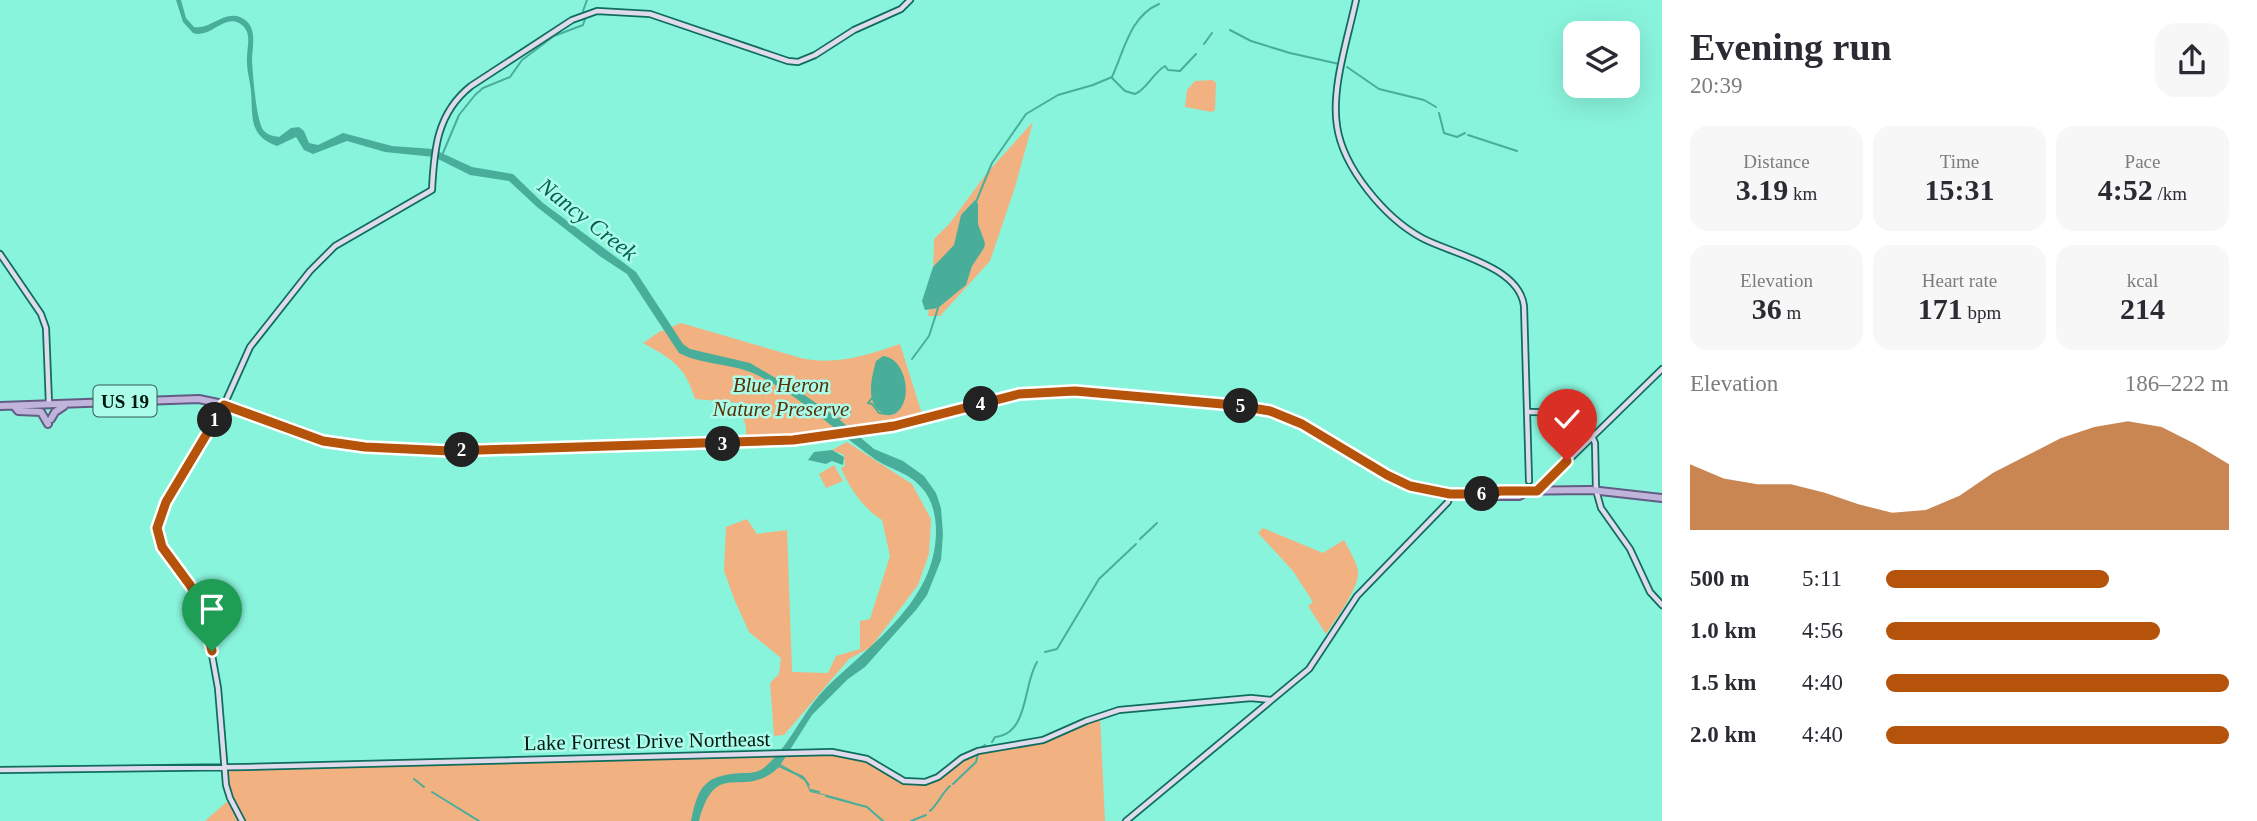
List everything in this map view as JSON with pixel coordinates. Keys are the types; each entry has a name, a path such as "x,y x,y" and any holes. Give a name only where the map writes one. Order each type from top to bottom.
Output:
{"main road":[{"name":"US 19","path":"0,406 189,399 224,405 297,433 352,446 450,451 768,442 858,432 926,419 1003,398 1046,391 1075,391 1234,405 1270,411 1307,426 1400,482 1425,490 1450,494 1596,491 1662,498"},
{"path":"14,406 18,411 41,412 50,422 58,409 69,403"}],"street":[{"path":"243,821 228,792 214,662 204,613 190,585 162,547 157,530 158,520 224,405 250,347 324,254 432,190 437,137 444,116 463,92 587,13 606,10 650,14 795,62 816,55 857,28 901,9 910,0"},
{"path":"1356,0 1338,91 1337,127 1343,150 1372,194 1401,224 1432,243 1477,261 1517,287 1524,306 1529,481"},
{"path":"0,254 41,314 46,328 49,404"},
{"path":"1537,491 1662,369"},
{"path":"1527,412 1554,411 1566,414 1593,436 1596,491 1603,513 1625,541 1650,592 1662,605"},
{"path":"1126,821 1309,669 1357,596 1448,502 1450,494"},
{"name":"Lake Forrest Drive Northeast","path":"0,770 846,753 867,759 904,780 925,782 938,777 962,758 978,751 1043,740 1119,710 1251,698 1271,700"}],"green space":[{"path":"1213,80 1216,83 1215,110 1212,112 1185,107 1187,90 1195,81"},
{"path":"1033,122 990,261 940,316 928,316 934,239 950,223 986,174"},
{"name":"Blue Heron Nature Preserve","path":"681,323 814,360 851,358 900,344 923,417 835,433 746,441 746,427 739,403 695,399 682,371 662,354 643,343 659,332"},
{"path":"847,442 912,484 931,519 929,554 918,585 871,647 849,659 784,735 774,736 770,683 779,674 781,658 749,632 735,601 724,571 726,527 747,519 757,534 787,530 792,672 828,673 836,656 860,649 860,621 870,619 890,556 882,520 863,504 849,483 841,468 845,466 844,455 832,450"},
{"path":"834,465 843,481 826,488 819,474"},
{"path":"1263,528 1323,553 1344,540 1356,563 1358,578 1326,634 1308,606 1313,602 1293,571 1258,533"},
{"path":"1100,716 1105,821 205,821 230,799 221,768 832,753 859,754 911,784 931,783 966,756 983,750 1040,742"}],"water":[{"path":"176,0 181,0 186,18 194,27 206,26 228,16 240,17 250,25 257,108 261,126 267,133 279,137 291,128 299,127 304,131 309,143 318,145 343,133 392,146 433,149 472,167 513,174 543,203 636,272 683,344 690,349 750,363 803,394 840,420 874,449 903,461 924,476 936,493 941,508 943,534 941,560 927,595 865,667 848,679 812,715 781,764 805,779 811,791 855,802 810,792 805,781 781,765 755,781 732,782 714,789 706,801 699,821 691,821 700,791 705,785 719,776 755,772 766,766 824,690 879,639 912,601 925,579 933,556 936,531 933,508 925,491 910,477 878,461 771,382 746,370 697,360 679,353 627,274 537,207 509,181 470,175 434,157 385,152 347,141 313,154 304,150 296,137 277,146 268,142 257,131 252,117 246,30 233,21 205,33 193,33 183,22"},
{"path":"975,200 978,204 978,224 985,243 984,248 972,266 966,285 938,308 925,310 922,301 933,267 954,245 961,215"},
{"path":"883,356 891,358 897,364 905,380 902,407 890,415 876,408 871,395 876,361"},
{"path":"832,450 844,457 843,465 832,461 826,464 808,460 814,452"}],"waterway":[{"path":"583,11 587,0"},
{"path":"976,202 992,163 1026,114 1058,95 1112,77 1135,26 1141,17 1159,4"},
{"path":"443,153 459,115 475,95 483,88 510,77 522,60 554,36 583,25 585,19"},
{"path":"1230,30 1251,41 1339,64"},
{"path":"1204,44 1212,33"},
{"path":"1112,78 1125,91 1135,94 1165,66 1168,70 1180,71 1196,54"},
{"path":"1347,67 1379,89 1424,100 1436,107"},
{"path":"1439,113 1444,133 1457,137 1465,133"},
{"path":"1468,135 1517,151"},
{"path":"912,359 929,336 938,308"},
{"path":"872,398 868,403 879,413 886,414"},
{"path":"839,419 850,412"},
{"path":"1140,539 1157,523"},
{"path":"1045,652 1057,649 1099,579 1136,544"},
{"path":"992,742 995,737 1006,734 1020,718 1037,662"},
{"path":"953,784 976,762 978,754"},
{"path":"779,766 803,777 809,785"},
{"path":"414,779 424,787"},
{"path":"930,811 950,786"},
{"path":"811,790 819,792"},
{"path":"432,792 479,821"},
{"path":"826,796 867,807 883,821"},
{"path":"911,821 926,815"}],"route":[{"path":"212,651 201,604 162,547 157,528 166,502 224,405 323,441 352,446 450,451 793,440 894,426 1019,394 1075,391 1234,405 1270,411 1302,424 1400,482 1435,492 1492,494 1500,491 1537,491 1567,461"}],"water label":[{"name":"Nancy Creek","path":"588,219"}]}
